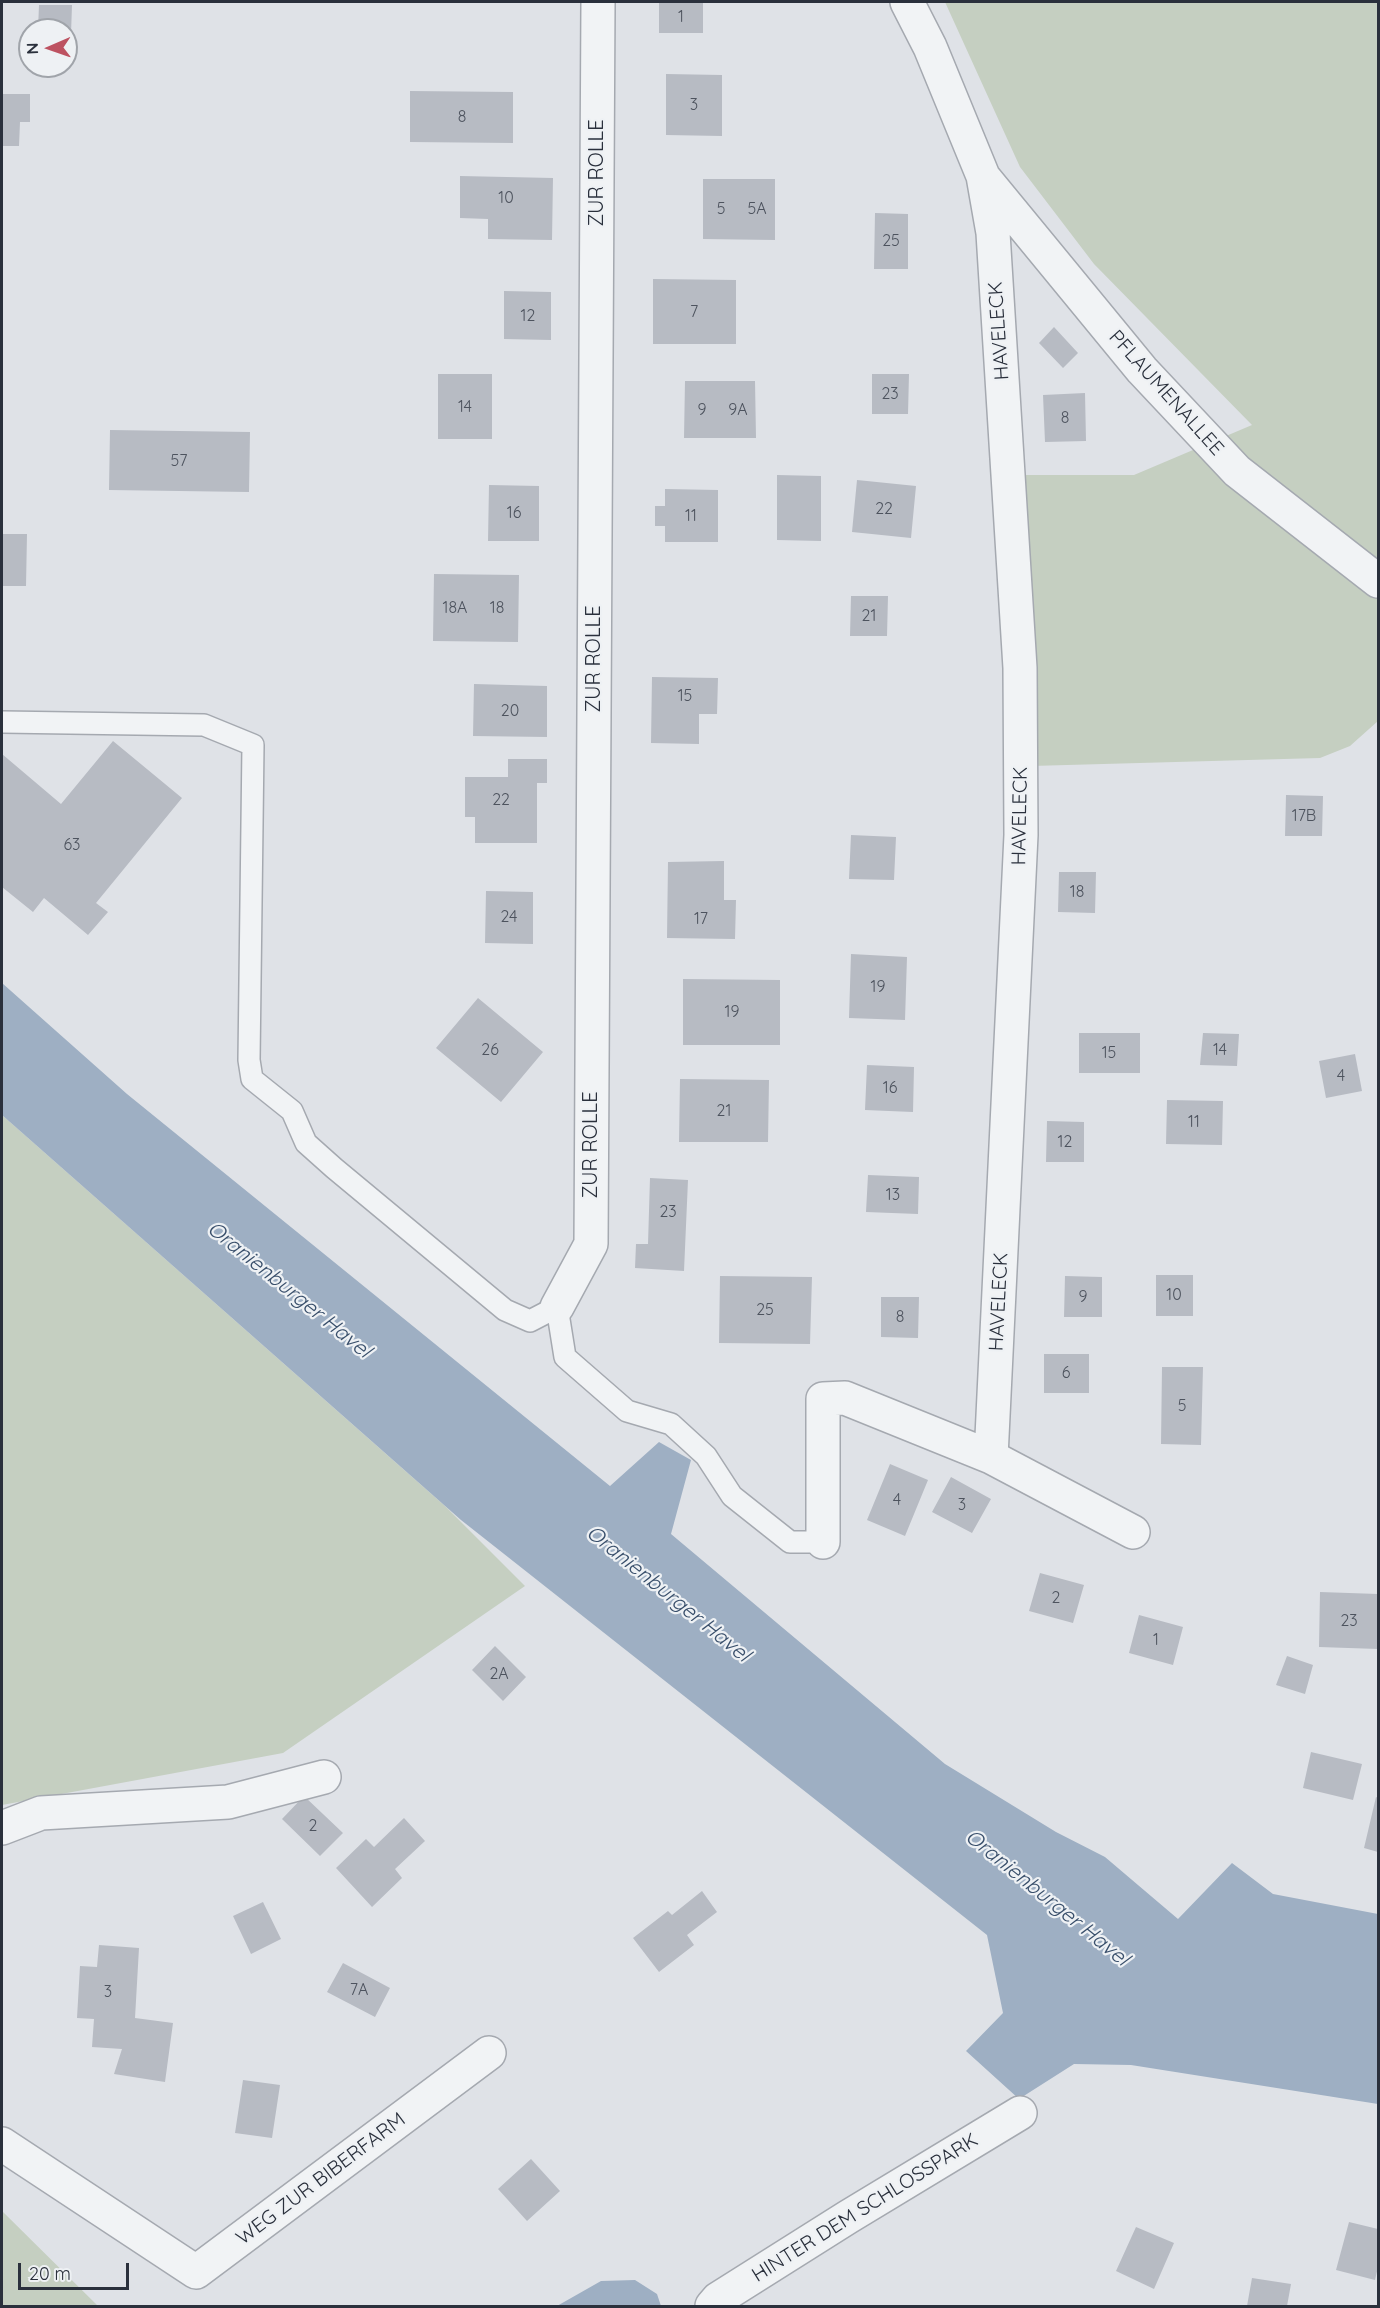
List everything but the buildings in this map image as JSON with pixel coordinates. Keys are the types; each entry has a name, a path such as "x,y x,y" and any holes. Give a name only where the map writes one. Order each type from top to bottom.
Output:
{"street":[{"name":"ZUR ROLLE","path":"556,1307 591,1244 598,2"},
{"path":"907,2 930,47 983,176"},
{"name":"PFLAUMENALLEE","path":"983,176 1142,370 1237,471 1378,581"},
{"name":"HAVELECK","path":"983,176 993,233 1020,668 1021,823 991,1457"},
{"path":"823,1542 823,1399 845,1398 991,1457 1133,1532"},
{"path":"2,1828 41,1813 228,1802 324,1777"},
{"name":"WEG ZUR BIBERFARM","path":"2,2144 196,2272 489,2053"},
{"name":"HINTER DEM SCHLOSSPARK","path":"712,2307 718,2299 848,2217 1020,2113"}],"lane":[{"path":"2,722 204,725 253,745 249,1060 252,1079 292,1111 306,1143 505,1310 530,1321 556,1307 565,1357 627,1411 671,1424 706,1456 732,1496 790,1542 823,1542"}],"green space":[{"path":"945,2 1378,2 1378,721 1350,746 1320,758 1031,766 1024,475 1134,475 1252,425 1094,264 1020,167"},
{"path":"2,1115 445,1506 525,1586 283,1753 2,1805"},
{"path":"2,2211 98,2306 2,2306"}],"water":[{"name":"Oranienburger Havel","path":"2,983 127,1094 610,1486 659,1442 691,1460 671,1534 945,1764 1056,1832 1105,1857 1178,1919 1232,1863 1273,1894 1378,1914 1378,2104 1131,2065 1074,2064 1019,2099 966,2051 1003,2013 987,1935 461,1520 2,1115"},
{"path":"635,2280 657,2294 661,2306 557,2306 601,2281"}]}
